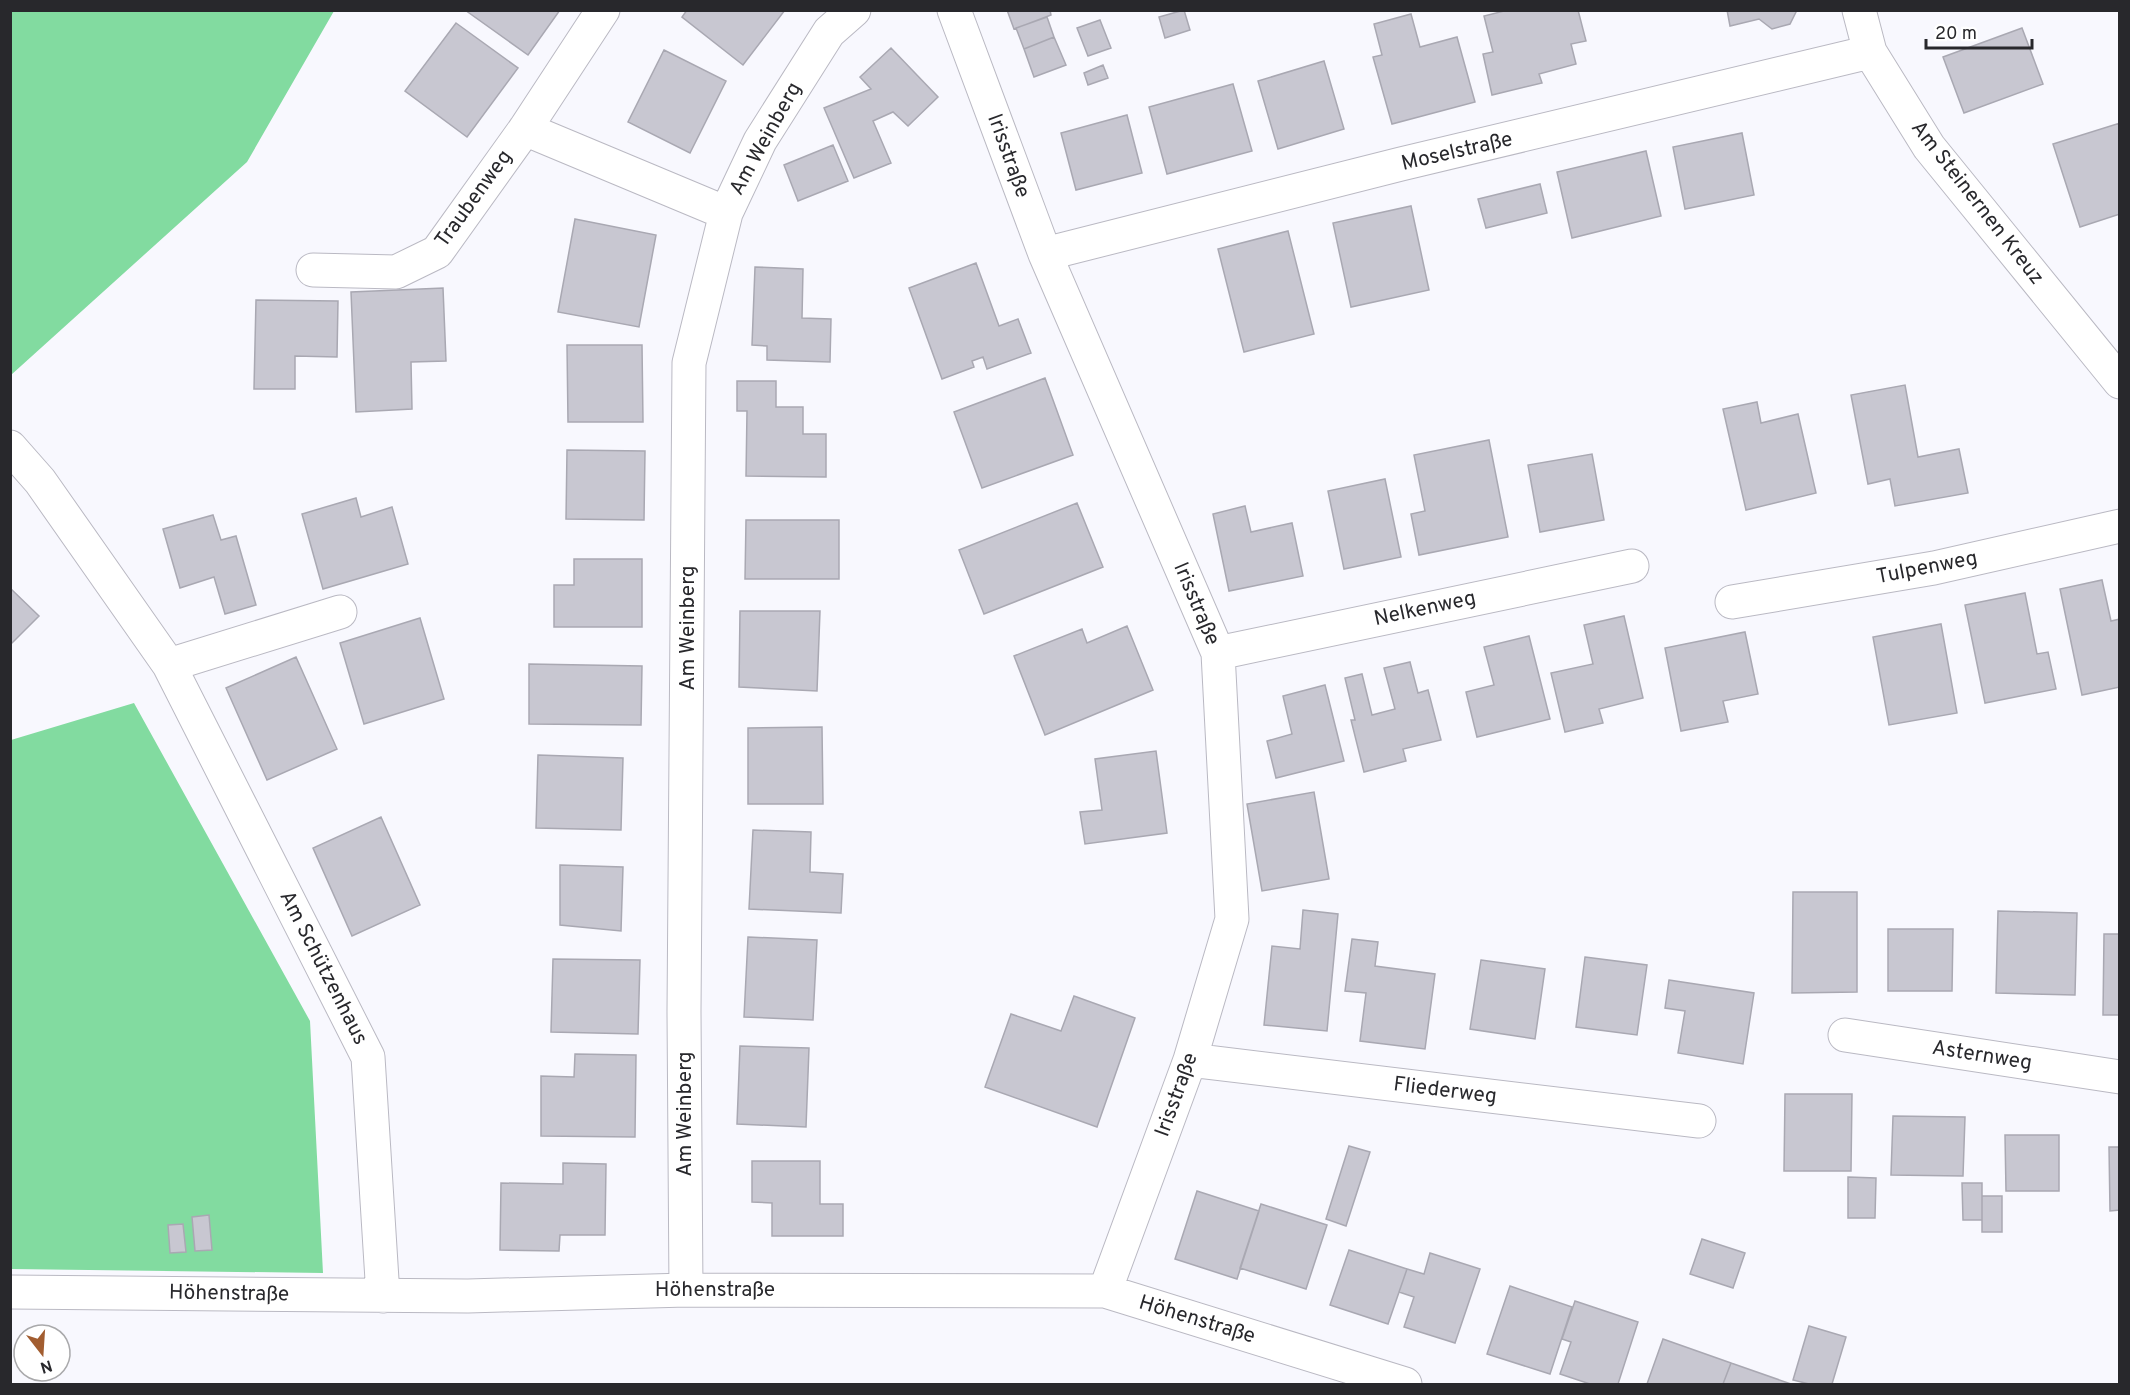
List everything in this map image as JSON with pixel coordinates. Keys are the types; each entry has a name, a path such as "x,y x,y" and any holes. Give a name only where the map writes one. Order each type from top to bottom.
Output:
{"street":[{"name":"Traubenweg","path":"313,270 396,272 437,252 525,129 603,10"},
{"name":"Am Weinberg","path":"686,1290 684,1000 689,363 726,213 773,121 829,32 854,10"},
{"name":"Irisstraße","path":"954,10 1044,254 1218,653 1232,919 1190,1060 1105,1291"},
{"name":"Am Steinernen Kreuz","path":"1859,10 1870,52 1929,147 2120,382"},
{"name":"Moselstraße","path":"1044,254 1401,164 1870,52"},
{"name":"Traubenweg","path":"525,129 726,213"},
{"name":"Am Schützenhaus","path":"10,447 40,482 169,665 368,1057 383,1296"},
{"name":"Tulpenweg","path":"1732,602 1934,568 2120,526"},
{"name":"Nelkenweg","path":"1218,653 1632,566"},
{"path":"169,665 340,612"},
{"name":"Asternweg","path":"1845,1035 2120,1077"},
{"name":"Fliederweg","path":"1190,1060 1699,1121"},
{"name":"Höhenstraße","path":"10,1292 383,1296 686,1290 1105,1291 1405,1384"}],"green space":[{"path":"11,10 334,11 247,162 11,375"},
{"path":"134,703 310,1021 323,1273 11,1269 11,740"}],"building":[{"path":"465,10 560,10 528,55"},
{"path":"687,10 785,10 743,65 682,17"},
{"path":"1007,10 1050,10 1051,15 1014,29"},
{"path":"1184,10 1190,30 1165,38 1159,17"},
{"path":"1508,10 1578,10 1586,41 1571,44 1576,64 1539,74 1542,83 1492,95 1483,54 1493,52 1484,16"},
{"path":"1727,10 1797,10 1790,24 1772,29 1759,19 1730,26"},
{"path":"1411,14 1420,47 1457,37 1475,102 1392,124 1373,57 1382,55 1374,24"},
{"path":"1047,17 1054,37 1024,49 1016,28"},
{"path":"1100,20 1111,48 1088,56 1077,28"},
{"path":"456,23 518,68 467,137 405,91"},
{"path":"2022,28 2043,84 1964,113 1943,57"},
{"path":"1054,37 1066,65 1034,77 1024,49"},
{"path":"891,48 938,97 908,126 893,112 873,121 891,163 854,178 824,108 871,89 860,77"},
{"path":"664,50 726,81 690,153 628,122"},
{"path":"1324,61 1344,129 1278,149 1258,81"},
{"path":"1103,65 1108,78 1088,85 1084,73"},
{"path":"1233,84 1252,151 1167,174 1149,107"},
{"path":"1127,115 1142,173 1076,190 1061,133"},
{"path":"2120,123 2120,214 2080,227 2053,144"},
{"path":"1742,133 1754,195 1685,209 1673,147"},
{"path":"833,145 848,181 798,201 784,165"},
{"path":"1646,151 1661,216 1572,238 1557,172"},
{"path":"1540,184 1547,213 1486,228 1478,199"},
{"path":"1411,206 1429,290 1351,307 1333,223"},
{"path":"575,219 656,235 639,327 558,312"},
{"path":"1288,231 1314,334 1244,352 1218,249"},
{"path":"976,263 999,326 1018,319 1031,353 987,369 983,357 972,361 974,367 942,379 909,288"},
{"path":"755,267 803,269 802,318 831,319 830,362 767,360 767,346 752,345"},
{"path":"443,288 446,361 411,362 412,409 356,412 351,292"},
{"path":"256,300 338,301 337,357 295,356 295,389 254,389"},
{"path":"567,345 642,345 643,422 568,422"},
{"path":"1045,378 1073,455 982,488 954,412"},
{"path":"737,381 776,381 776,407 803,407 803,434 826,434 826,477 746,476 747,411 737,411"},
{"path":"1905,385 1918,457 1959,449 1968,493 1895,506 1890,479 1868,484 1851,395"},
{"path":"1757,402 1761,423 1798,414 1816,493 1746,510 1723,409"},
{"path":"1489,440 1508,537 1419,555 1411,514 1425,511 1414,455"},
{"path":"567,450 645,451 644,520 566,519"},
{"path":"1592,454 1604,520 1540,532 1528,465"},
{"path":"1385,479 1401,557 1344,569 1328,491"},
{"path":"356,498 361,517 392,507 408,564 323,589 302,514"},
{"path":"1077,503 1103,567 984,614 959,550"},
{"path":"1245,506 1251,532 1292,523 1303,576 1229,591 1213,514"},
{"path":"213,515 221,540 236,536 256,605 225,614 214,577 180,588 163,529"},
{"path":"746,520 839,520 839,579 745,579"},
{"path":"574,559 642,559 642,627 554,627 554,585 574,585"},
{"path":"2102,580 2111,621 2120,619 2120,687 2082,695 2060,589"},
{"path":"10,588 39,616 10,645"},
{"path":"2025,593 2037,654 2048,652 2056,689 1985,703 1965,605"},
{"path":"740,611 820,611 817,691 739,687"},
{"path":"1624,616 1643,698 1599,709 1603,723 1565,732 1551,673 1593,664 1584,625"},
{"path":"420,618 444,699 364,724 340,643"},
{"path":"1941,624 1957,713 1889,725 1873,637"},
{"path":"1127,626 1153,690 1045,735 1014,656 1082,629 1087,643"},
{"path":"1745,632 1758,694 1723,701 1728,722 1681,731 1665,648"},
{"path":"1529,636 1550,719 1477,737 1466,692 1494,685 1484,647"},
{"path":"296,657 337,749 267,780 226,688"},
{"path":"1410,662 1418,693 1428,690 1441,740 1403,749 1406,761 1364,772 1351,720 1355,720 1345,678 1362,674 1372,715 1395,709 1384,668"},
{"path":"529,664 642,666 641,725 529,724"},
{"path":"1325,685 1344,761 1276,778 1267,741 1292,734 1283,696"},
{"path":"822,727 823,804 748,804 748,728"},
{"path":"1156,751 1167,833 1085,844 1080,812 1102,810 1095,759"},
{"path":"538,755 623,758 621,830 536,828"},
{"path":"1314,792 1329,879 1262,891 1247,804"},
{"path":"381,817 420,905 352,936 313,848"},
{"path":"753,830 811,832 810,872 843,874 841,913 749,909"},
{"path":"560,865 623,867 621,931 560,925"},
{"path":"1793,892 1857,892 1857,992 1792,993"},
{"path":"1303,910 1338,914 1327,1031 1264,1025 1272,946 1300,949"},
{"path":"1998,911 2077,913 2075,995 1996,993"},
{"path":"1888,929 1953,929 1952,991 1888,991"},
{"path":"2104,934 2120,934 2120,1015 2103,1015"},
{"path":"748,937 817,940 813,1020 744,1017"},
{"path":"1352,939 1378,942 1375,966 1435,974 1425,1049 1360,1041 1366,993 1345,991"},
{"path":"1585,957 1647,965 1637,1035 1576,1027"},
{"path":"553,959 640,960 638,1034 551,1032"},
{"path":"1481,960 1545,969 1535,1039 1470,1029"},
{"path":"1669,980 1754,993 1743,1064 1678,1053 1685,1011 1665,1008"},
{"path":"1074,996 1135,1018 1097,1127 985,1087 1011,1014 1061,1031"},
{"path":"740,1046 809,1048 806,1127 737,1124"},
{"path":"575,1054 636,1055 635,1137 541,1136 541,1076 574,1077"},
{"path":"1785,1094 1852,1094 1851,1171 1784,1171"},
{"path":"1893,1116 1965,1117 1963,1176 1891,1175"},
{"path":"2005,1135 2059,1135 2059,1191 2006,1191"},
{"path":"1349,1146 1370,1152 1346,1226 1326,1219"},
{"path":"2109,1147 2120,1147 2120,1210 2110,1211"},
{"path":"752,1161 820,1161 820,1204 843,1204 843,1236 772,1236 772,1203 752,1202"},
{"path":"563,1163 606,1164 605,1235 560,1235 559,1251 500,1250 501,1183 563,1184"},
{"path":"1848,1177 1876,1178 1875,1218 1848,1218"},
{"path":"1962,1183 1982,1183 1982,1220 1963,1220"},
{"path":"1197,1191 1259,1211 1237,1279 1175,1259"},
{"path":"1982,1196 2002,1196 2002,1232 1982,1232"},
{"path":"1261,1204 1327,1225 1306,1289 1240,1268"},
{"path":"209,1215 212,1250 195,1251 192,1217"},
{"path":"183,1224 186,1252 170,1253 168,1225"},
{"path":"1702,1239 1745,1253 1733,1288 1690,1274"},
{"path":"1349,1250 1407,1269 1388,1324 1330,1305"},
{"path":"1430,1253 1480,1269 1455,1343 1404,1327 1414,1297 1399,1292 1407,1269 1424,1274"},
{"path":"1510,1286 1572,1307 1550,1374 1487,1354"},
{"path":"1575,1301 1638,1322 1618,1384 1590,1384 1560,1374 1571,1342 1562,1339"},
{"path":"1809,1326 1846,1337 1832,1384 1809,1384 1793,1380"},
{"path":"1663,1339 1731,1363 1723,1384 1647,1384"},
{"path":"1731,1363 1791,1384 1723,1384"}]}
